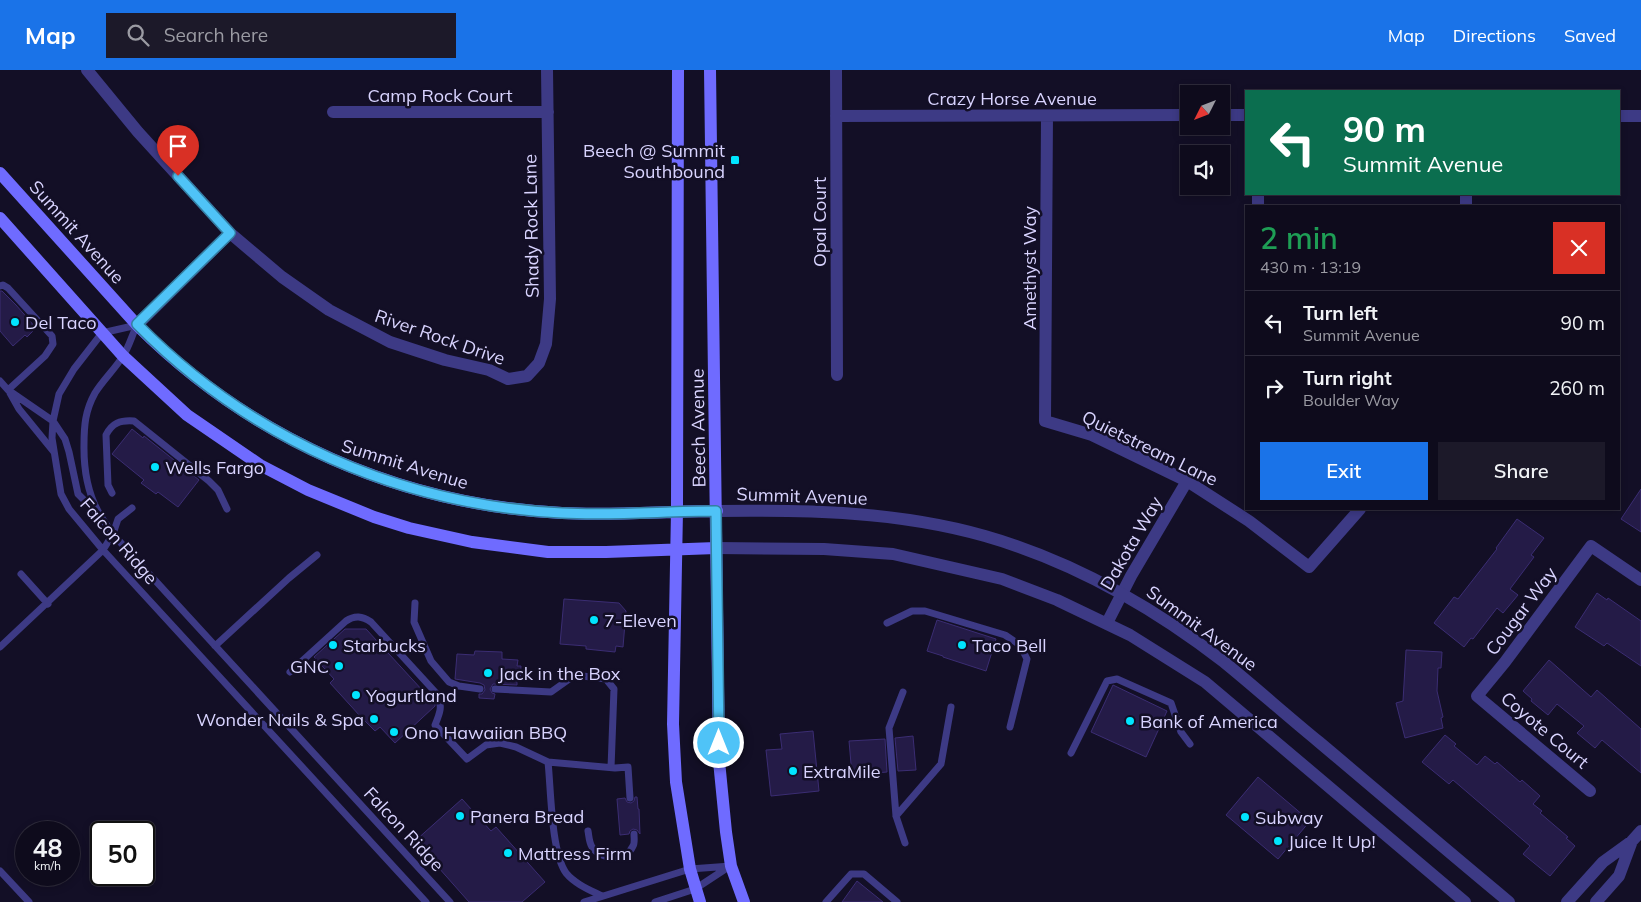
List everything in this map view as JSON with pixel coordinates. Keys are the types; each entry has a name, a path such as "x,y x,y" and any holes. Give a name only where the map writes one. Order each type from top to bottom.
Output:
{"main road":[{"name":"Beech Avenue","path":"678,70 677,511 673,724 676,782 690,869 700,902"},
{"name":"Beech Avenue","path":"710,70 719,761 730,866 744,902"},
{"name":"Summit Avenue","path":"0,173 159,347 215,392 259,422 338,463 372,476 442,497 514,510 563,513 716,511"},
{"path":"0,218 123,356 187,416 260,465 308,490 374,517 409,528 472,542 548,552 716,548"}],"street":[{"name":"River Rock Drive","path":"87,70 138,132 230,233 282,277 329,310 390,342 445,360 488,370 508,379 527,376"},
{"name":"Shady Rock Lane","path":"527,376 539,364 546,344 550,299 547,70"},
{"name":"Opal Court","path":"836,70 837,375"},
{"name":"Camp Rock Court","path":"333,112 548,112"},
{"name":"Crazy Horse Avenue","path":"836,116 1180,115"},
{"path":"1230,115 1245,115"},
{"name":"Amethyst Way","path":"1045,421 1047,116"},
{"path":"1620,116 1641,116"},
{"path":"137,324 230,233"},
{"name":"Quietstream Lane","path":"1045,421 1092,435 1187,481 1249,521 1309,567 1359,510"},
{"name":"Dakota Way","path":"1107,623 1187,481"},
{"name":"Summit Avenue","path":"716,511 837,512 901,518 985,536 1052,559 1150,609 1223,662 1508,902"},
{"name":"Cougar Way","path":"1477,696 1511,654 1591,546 1641,580"},
{"path":"716,548 824,549 893,554 1002,579 1057,600 1107,623 1130,635 1205,682 1464,902"},
{"name":"Coyote Court","path":"1477,696 1590,791"},
{"path":"1596,902 1619,876 1637,845 1641,831"},
{"path":"1568,902 1603,862 1637,845"}],"lane":[{"path":"0,286 3,285 8,288 52,336 53,344 45,356 8,390"},
{"path":"102,333 137,324"},
{"name":"Falcon Ridge","path":"137,324 123,356 96,393 84,422 86,478 90,496 99,514 113,534 450,902"},
{"name":"Falcon Ridge","path":"102,333 74,369 59,394 53,422 52,438 61,494 69,508 103,550 426,902"},
{"path":"0,382 8,390 53,422 65,439 78,494 99,514"},
{"path":"8,390 19,409 54,452"},
{"path":"112,493 108,485 106,435 117,422 125,420 134,421 209,481 218,490 227,509"},
{"path":"0,647 48,604 103,550 113,534 118,519 132,508"},
{"path":"215,646 317,555"},
{"path":"21,574 48,604"},
{"path":"415,603 414,622 431,661 449,682 459,686 480,689"},
{"path":"887,622 912,611 925,611 1005,635 1020,645 1027,659 1010,727"},
{"path":"290,672 346,622 352,618 365,618 371,622 437,694 441,706 435,725 467,759 486,745 500,743 516,747 548,762 611,768 628,767 630,798"},
{"path":"495,689 551,692 575,675 606,679 614,689 611,768"},
{"path":"1071,753 1107,680 1117,679 1171,703 1181,732 1190,744"},
{"path":"902,692 889,728 896,816 905,843"},
{"path":"896,816 941,764 951,707"},
{"path":"548,762 559,861 567,874 578,883 602,896"},
{"path":"588,831 590,845 597,853 611,858 624,855 630,851 634,845 634,834"},
{"path":"584,902 690,869 730,866"},
{"path":"655,902 695,889 730,866"},
{"path":"0,871 29,902"},
{"path":"826,902 851,874 864,874 897,902"}],"building":[{"name":"Del Taco","path":"0,291 16,305 36,328 27,337 25,335 13,346 0,331"},
{"name":"Wells Fargo","path":"132,429 143,438 144,436 199,480 178,507 158,492 156,494 141,483 144,480 112,454"},
{"path":"1641,489 1641,532 1621,519"},
{"path":"1517,519 1544,538 1531,555 1534,557 1510,589 1518,595 1503,613 1497,608 1473,639 1471,638 1464,647 1434,623 1454,597 1458,599 1497,549"},
{"path":"1597,593 1607,600 1608,598 1641,621 1641,666 1607,643 1604,646 1575,627"},
{"name":"7-Eleven","path":"564,599 619,603 626,611 623,647 616,646 615,652 586,649 586,646 560,644"},
{"name":"Taco Bell","path":"937,620 996,639 986,671 927,651"},
{"path":"345,629 366,629 435,704 395,743 380,727 375,731 360,716 330,683 334,679 314,657"},
{"path":"1406,650 1442,652 1441,668 1438,668 1437,691 1443,717 1441,718 1443,728 1405,738 1396,703 1403,701"},
{"name":"Jack in the Box","path":"475,651 502,652 502,659 518,660 517,666 521,666 520,680 517,680 517,685 493,684 490,689 495,694 494,699 479,698 479,694 482,694 485,690 484,685 455,679 457,654 474,655"},
{"path":"1549,660 1591,697 1597,690 1641,729 1641,773 1602,740 1595,748 1577,733 1584,726 1557,704 1548,715 1531,701 1532,699 1523,691"},
{"name":"Bank of America","path":"1113,685 1167,711 1146,757 1091,732"},
{"name":"ExtraMile","path":"813,731 819,791 771,796 766,750 782,749 780,734"},
{"path":"1445,735 1456,744 1454,746 1477,765 1485,756 1495,764 1497,762 1520,782 1522,780 1540,796 1533,804 1575,846 1550,876 1523,854 1530,846 1453,780 1449,784 1422,762"},
{"path":"913,736 916,770 898,771 895,738"},
{"path":"885,739 887,772 852,775 849,741"},
{"path":"1258,777 1310,821 1278,859 1226,815"},
{"path":"637,797 639,809 640,834 637,830 633,829 629,834 620,835 617,799 625,798 627,802 631,803"},
{"path":"462,799 491,831 496,827 545,882 522,902 469,902 415,841"},
{"path":"857,881 883,902 842,902"}],"place":[{"name":"Beech @ Summit Southbound","path":"735,160"},
{"name":"Del Taco","path":"15,322"},
{"name":"Wells Fargo","path":"155,467"},
{"name":"7-Eleven","path":"594,620"},
{"name":"Starbucks","path":"333,645"},
{"name":"Taco Bell","path":"962,645"},
{"name":"GNC","path":"339,666"},
{"name":"Jack in the Box","path":"488,673"},
{"name":"Yogurtland","path":"356,695"},
{"name":"Wonder Nails & Spa","path":"374,719"},
{"name":"Bank of America","path":"1130,721"},
{"name":"Ono Hawaiian BBQ","path":"394,732"},
{"name":"ExtraMile","path":"793,771"},
{"name":"Panera Bread","path":"460,816"},
{"name":"Subway","path":"1245,817"},
{"name":"Juice It Up!","path":"1278,841"},
{"name":"Mattress Firm","path":"508,853"}],"route":[{"path":"178,176 230,233 137,324 159,347 215,392 259,422 338,463 372,476 442,497 514,510 563,513 716,511 719,743"}]}
